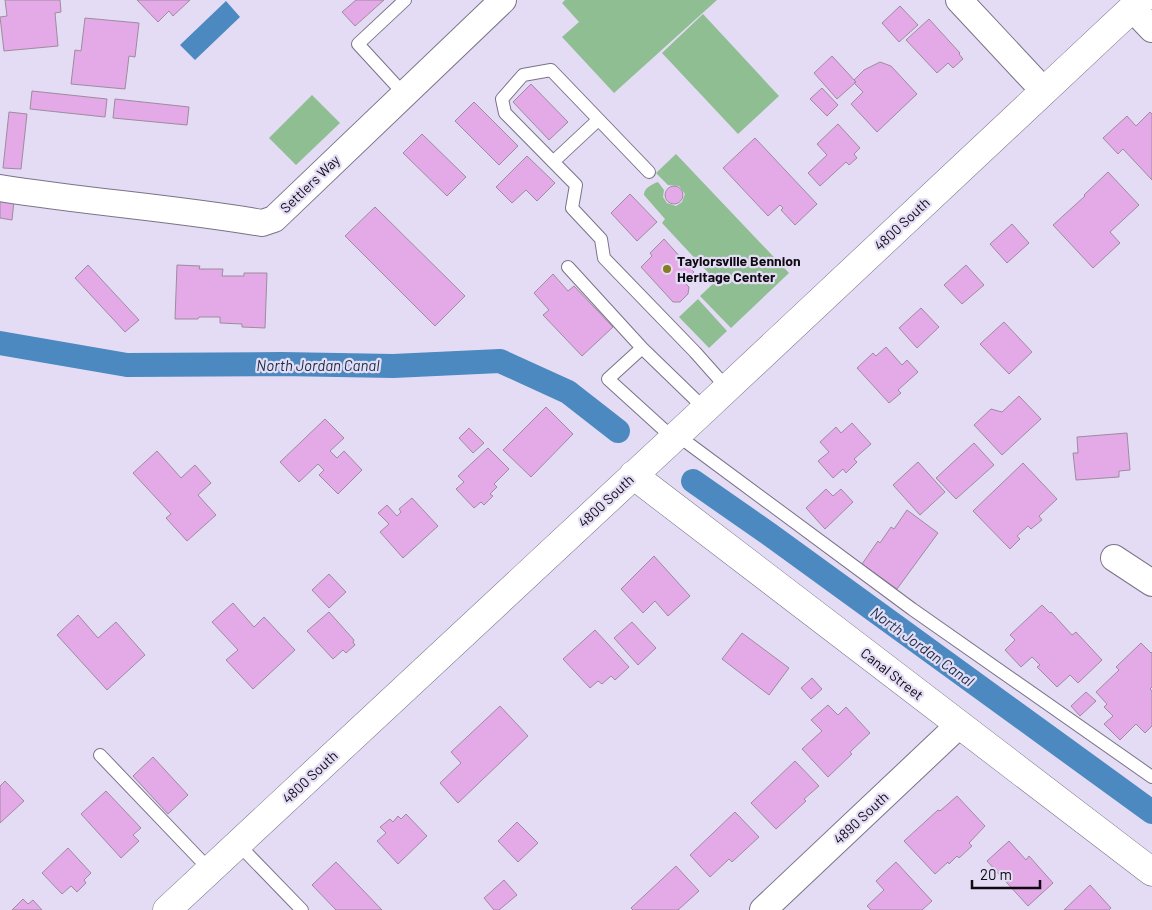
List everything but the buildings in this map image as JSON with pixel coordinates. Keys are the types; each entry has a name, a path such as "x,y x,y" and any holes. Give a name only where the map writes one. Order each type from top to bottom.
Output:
{"street":[{"name":"Settlers Way","path":"0,188 262,223 274,219 503,0"},
{"path":"959,0 1044,91"},
{"path":"1136,4 1152,29"},
{"name":"4800 South","path":"167,910 1136,4"},
{"name":"Canal Street","path":"633,475 1152,872"},
{"path":"1114,558 1152,583"},
{"name":"4890 South","path":"763,910 959,725"}],"lane":[{"path":"404,94 358,44 405,0"},
{"path":"649,172 551,70 523,75 502,99 505,113 576,185 572,208 601,239 604,258 727,388"},
{"path":"553,162 598,120"},
{"path":"568,268 642,348 705,409"},
{"path":"642,348 608,379 675,437 912,609 1152,777"},
{"path":"100,755 210,870"},
{"path":"238,844 302,910"}],"green space":[{"path":"565,0 717,0 614,93 562,37 579,22 562,3"},
{"path":"703,14 779,96 738,134 662,53"},
{"path":"312,95 340,123 296,165 269,138"},
{"path":"676,154 789,273 731,328 700,296 716,281 662,223 665,219 644,195 647,188 658,182 664,190 663,197 667,203 676,206 682,202 685,194 679,186 668,185 656,173"},
{"path":"698,299 727,331 709,348 679,317"}],"water":[{"path":"226,1 240,17 195,60 180,45"}],"waterway":[{"name":"North Jordan Canal","path":"0,343 127,365 282,364 393,366 500,361 568,392 618,431"},
{"name":"North Jordan Canal","path":"693,481 1152,812"}],"place":[{"name":"Taylorsville Bennion Heritage Center","path":"667,269"}]}
